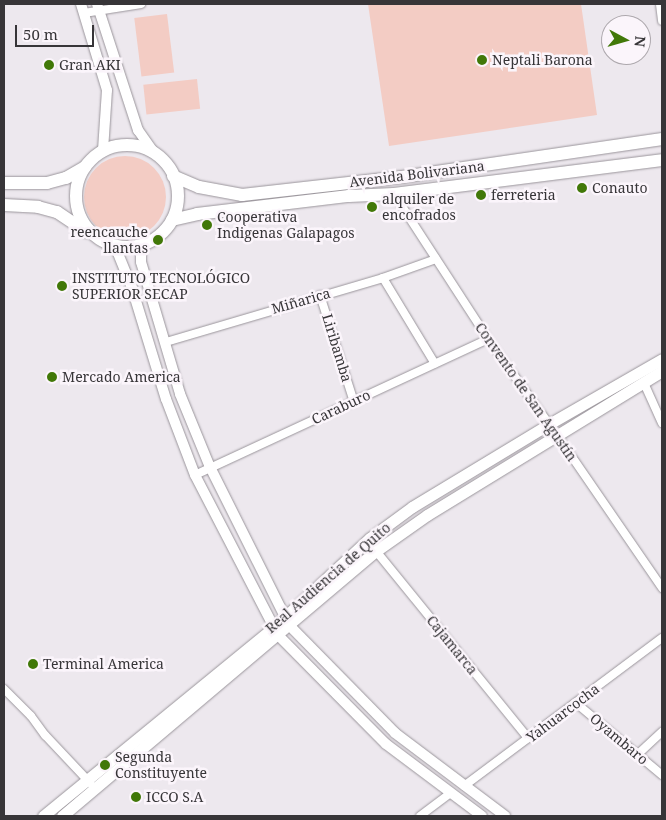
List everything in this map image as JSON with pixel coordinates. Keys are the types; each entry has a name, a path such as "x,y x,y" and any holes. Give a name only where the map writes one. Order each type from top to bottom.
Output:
{"main road":[{"name":"Avenida Bolivariana","path":"173,176 199,187 242,195 402,177 662,139"},
{"name":"Avenida Bolivariana","path":"4,183 47,183 66,178 85,167 103,151 115,146 129,145 154,153 166,163 173,176 177,198 172,220 198,214 349,196 394,194 662,160"},
{"path":"85,167 78,184 76,203 86,227 95,236"},
{"path":"4,205 57,212 95,236 116,246 140,246 159,236 172,220"},
{"name":"Real Audiencia de Quito","path":"44,816 91,784 275,631 370,538 412,507 549,424 662,359"},
{"name":"Real Audiencia de Quito","path":"287,620 376,551 427,515 662,371"},
{"name":"Real Audiencia de Quito","path":"62,816 91,784"}],"street":[{"path":"103,151 107,90 82,8 141,4"},
{"path":"660,4 662,20"},
{"path":"98,7 138,130 154,153"},
{"name":"Convento de San Agustín","path":"394,194 488,339 557,435 662,588"},
{"path":"116,246 132,288 166,399 195,475 275,631 386,744 482,816"},
{"path":"140,246 141,262 180,394 210,467 287,620 395,733 505,816"},
{"name":"Miñarica","path":"166,342 320,295 383,278 436,259"},
{"path":"383,278 435,364"},
{"name":"Liribamba","path":"320,295 354,402"},
{"name":"Caraburo","path":"195,475 488,339"},
{"path":"644,383 662,423"},
{"path":"238,557 251,549"},
{"name":"Cajamarca","path":"376,551 528,738"},
{"name":"Yahuarcocha","path":"464,786 662,638"},
{"path":"4,689 31,716 45,735 91,784"},
{"name":"Oyambaro","path":"576,703 662,775"},
{"path":"637,755 662,732"},
{"path":"420,816 451,793"}],"shaded area":[{"name":"Neptali Barona","path":"368,4 581,4 597,115 389,146"},
{"path":"167,14 174,73 141,77 134,18"},
{"path":"197,79 200,109 146,114 143,85"},
{"path":"125,156 141,159 154,168 163,181 166,197 163,213 154,226 141,235 125,238 109,235 96,226 87,213 84,197 87,181 96,168 109,159"}],"place":[{"name":"Neptali Barona","path":"482,60"},
{"name":"Gran AKI","path":"49,65"},
{"name":"Conauto","path":"582,188"},
{"name":"ferreteria","path":"481,195"},
{"name":"alquiler de encofrados","path":"372,207"},
{"name":"Cooperativa Indigenas Galapagos","path":"207,225"},
{"name":"reencauche llantas","path":"158,240"},
{"name":"INSTITUTO TECNOLÓGICO SUPERIOR SECAP","path":"62,286"},
{"name":"Mercado America","path":"52,377"},
{"name":"Terminal America","path":"33,664"},
{"name":"Segunda Constituyente","path":"105,765"},
{"name":"ICCO S.A","path":"136,797"}]}
